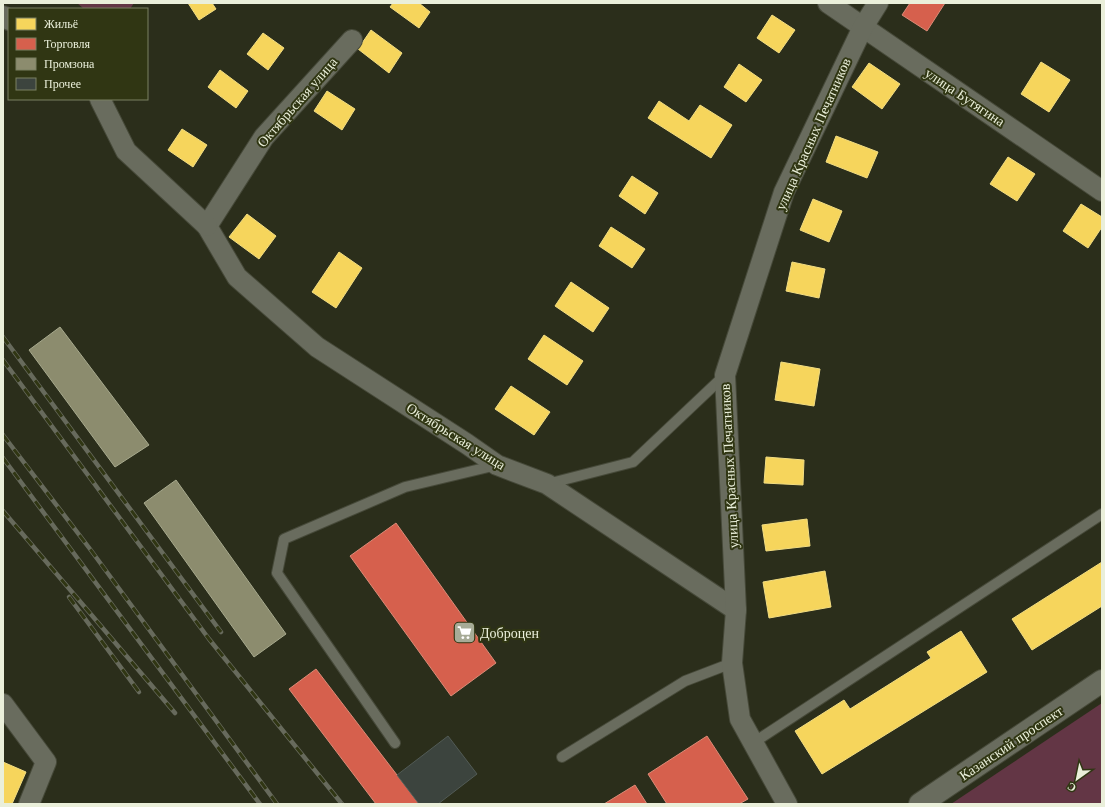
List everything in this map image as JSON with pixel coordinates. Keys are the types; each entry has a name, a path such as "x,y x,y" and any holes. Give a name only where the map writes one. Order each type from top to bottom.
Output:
{"street":[{"name":"улица Бутягина","path":"828,3 1102,191"},
{"name":"улица Красных Печатников","path":"787,804 740,719 732,662 736,610 725,375 784,192 863,27 878,3"},
{"name":"Октябрьская улица","path":"207,226 264,137 352,40"},
{"name":"Октябрьская улица","path":"100,100 126,151 207,226 237,277 317,347 497,465 547,484 736,610"},
{"name":"Казанский проспект","path":"920,804 1102,681"},
{"path":"3,704 46,762 29,804"}],"lane":[{"path":"547,484 633,462 725,375"},
{"path":"395,743 277,573 284,539 405,487 497,465"},
{"path":"753,743 1102,514"},
{"path":"562,757 685,681 732,662"}],"shaded area":[{"path":"77,3 134,3 131,8 83,8"},
{"path":"1102,703 1102,804 951,804"}],"building: Жильё":[{"path":"188,3 212,3 216,9 199,20"},
{"path":"393,3 419,3 430,12 419,28 390,7"},
{"path":"772,15 795,30 779,53 757,38"},
{"path":"371,30 402,53 389,73 358,49"},
{"path":"263,33 284,48 268,70 247,54"},
{"path":"1041,62 1070,80 1049,112 1021,94"},
{"path":"869,63 900,84 882,109 852,87"},
{"path":"739,64 762,80 746,102 724,87"},
{"path":"220,70 248,91 236,108 208,87"},
{"path":"327,91 355,109 342,130 314,111"},
{"path":"659,101 689,121 700,105 732,125 711,158 648,118"},
{"path":"182,129 207,145 193,167 168,150"},
{"path":"836,136 878,152 867,178 826,162"},
{"path":"1008,157 1035,174 1017,201 990,184"},
{"path":"632,176 658,193 645,214 619,196"},
{"path":"813,199 842,211 829,242 800,230"},
{"path":"1081,204 1102,217 1102,227 1088,248 1063,231"},
{"path":"247,214 276,236 259,259 229,237"},
{"path":"611,227 645,249 632,268 599,246"},
{"path":"339,252 362,268 336,308 312,292"},
{"path":"792,262 825,269 819,298 786,291"},
{"path":"571,282 609,308 593,332 555,306"},
{"path":"544,335 583,361 567,385 528,359"},
{"path":"781,362 820,369 814,406 775,400"},
{"path":"511,386 550,412 534,435 495,409"},
{"path":"766,457 804,460 803,485 764,483"},
{"path":"807,519 810,546 766,551 762,525"},
{"path":"1102,562 1102,606 1032,650 1012,619"},
{"path":"825,571 831,607 769,618 763,582"},
{"path":"961,631 987,672 822,774 795,731 844,700 850,709 931,658 927,652"},
{"path":"3,762 26,772 12,804 3,804"}],"building: Торговля":[{"path":"910,3 945,3 927,31 902,15"},
{"path":"396,523 496,663 451,696 350,556"},
{"path":"316,669 419,804 376,804 289,689"},
{"path":"707,736 748,799 739,804 667,804 648,774"},
{"path":"635,785 647,804 604,804"}],"building: Промзона":[{"path":"60,327 149,445 115,467 29,350"},
{"path":"176,480 286,634 254,657 144,503"}],"building: Прочее":[{"path":"448,736 477,774 438,804 419,804 397,775"}],"railway":[{"path":"3,337 221,632"},
{"path":"3,360 209,639 342,804"},
{"path":"3,435 90,549 277,804"},
{"path":"3,458 260,804"},
{"path":"3,511 175,713"},
{"path":"69,597 139,692"}],"place":[{"name":"Доброцен","path":"464,633"}]}
